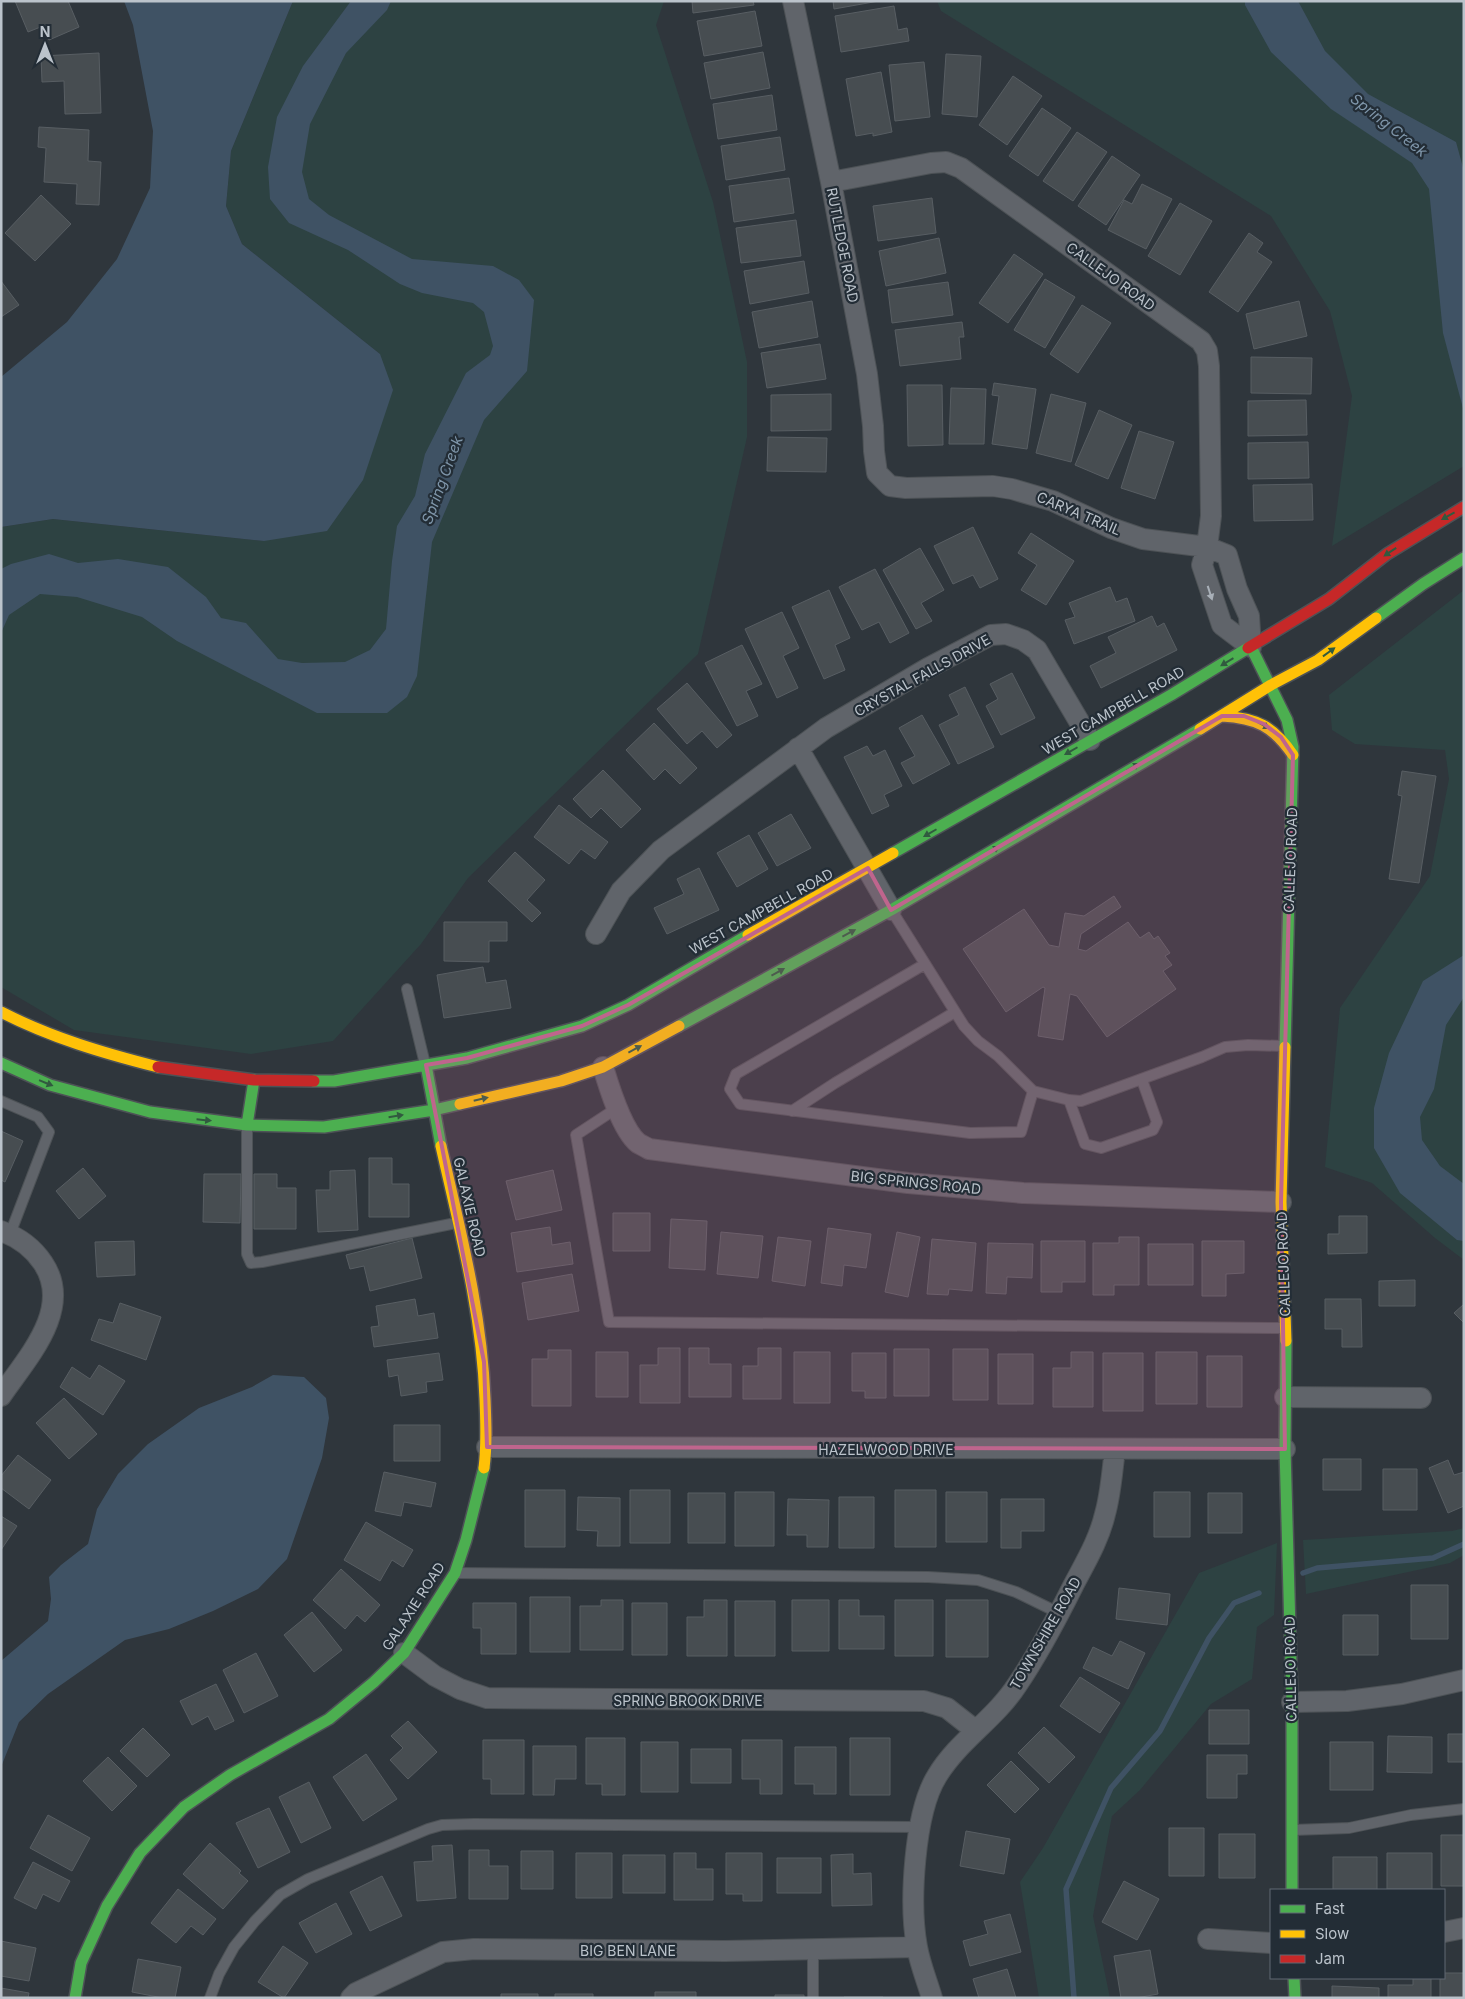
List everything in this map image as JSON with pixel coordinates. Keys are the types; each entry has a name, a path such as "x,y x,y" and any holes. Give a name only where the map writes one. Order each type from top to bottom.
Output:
{"main road":[{"name":"WEST CAMPBELL ROAD","path":"1,1012 35,1028 98,1052 164,1069 254,1080 334,1081 467,1058 582,1026 628,1004 702,960 868,868 1252,648 1329,599 1387,554 1464,507"},
{"path":"1,1063 50,1085 150,1112 247,1125 324,1127 434,1110 561,1081 602,1067 891,910 1222,716 1271,685 1310,664 1423,584 1459,561"},
{"name":"CALLEJO ROAD","path":"1252,648 1287,720 1293,751 1281,1202 1286,1328 1285,1449 1292,1702 1292,1889"},
{"path":"1304,679 1310,664"},
{"path":"1293,751 1296,713"},
{"path":"1222,716 1244,716 1264,724 1281,737 1293,751"},
{"name":"GALAXIE ROAD","path":"75,1998 81,1963 107,1906 146,1847 184,1807 230,1775 329,1719 374,1682 404,1653 455,1573 466,1540 484,1471 487,1447 484,1362 474,1295 457,1223 426,1065"},
{"path":"247,1125 254,1080"},
{"path":"1294,1979 1295,1998"}],"street":[{"name":"RUTLEDGE ROAD","path":"793,1 831,182 868,374 877,473 890,486"},
{"name":"CALLEJO ROAD","path":"831,182 931,163 946,162 961,168 1201,341 1207,351 1209,366 1211,516 1202,565 1222,625 1252,648"},
{"name":"CARYA TRAIL","path":"890,486 906,488 993,486 1012,489 1053,501 1111,528 1143,538 1207,546"},
{"name":"CALLEJO ROAD","path":"1207,546 1227,554 1237,589 1249,616 1252,648"},
{"name":"CRYSTAL FALLS DRIVE","path":"596,934 621,891 661,850 826,728 976,642 992,635 1006,634 1023,640 1037,650 1090,740"},
{"path":"798,748 891,910"},
{"name":"BIG SPRINGS ROAD","path":"602,1067 617,1108 628,1131 638,1143 649,1149 908,1183 1014,1192 1281,1202"},
{"path":"1,1396 44,1333 53,1306 54,1293 49,1272 35,1251 6,1233"},
{"path":"1286,1397 1421,1398"},
{"name":"HAZELWOOD DRIVE","path":"487,1447 1285,1449"},
{"name":"TOWNSHIRE ROAD","path":"932,1998 917,1947 914,1918 920,1827 925,1803 936,1776 975,1730 1017,1686 1060,1613 1096,1542 1106,1512 1115,1450"},
{"name":"SPRING BROOK DRIVE","path":"404,1653 436,1676 460,1689 487,1698 924,1701 947,1708 975,1730"},
{"path":"1292,1702 1348,1700 1402,1694 1464,1680"},
{"path":"1445,1932 1464,1928"},
{"path":"1208,1939 1270,1944"},
{"name":"BIG BEN LANE","path":"351,1998 356,1993 443,1952 474,1949 814,1950 917,1947"}],"lane":[{"path":"891,910 964,1026 1033,1091 1081,1101 1142,1080 1225,1047 1248,1044 1284,1046"},
{"path":"924,964 736,1074 730,1089 740,1104 970,1133 1021,1132 1033,1091"},
{"path":"407,988 426,1065"},
{"path":"792,1111 834,1083 955,1012"},
{"path":"1069,1100 1085,1144 1101,1148 1153,1130 1157,1122 1142,1080"},
{"path":"1,1101 38,1117 49,1132 6,1233"},
{"path":"617,1108 576,1135 609,1322 1286,1328"},
{"path":"247,1125 247,1254 251,1263 457,1223"},
{"path":"455,1573 909,1577 978,1580 1016,1592 1060,1613"},
{"path":"1292,1830 1349,1828 1411,1815 1464,1809"},
{"path":"210,1998 219,1974 234,1947 280,1895 308,1879 428,1828 474,1824 920,1827"},
{"path":"813,1998 814,1950"}],"highlighted area":[{"path":"1222,716 1244,716 1264,724 1281,737 1293,755 1281,1202 1285,1449 487,1447 484,1362 426,1065 467,1058 582,1026 628,1005 868,868 891,910"}],"green space":[{"path":"293,1 664,1 656,25 713,202 747,362 747,437 698,654 468,878 421,944 333,1041 251,1054 74,1030 1,987 1,527 53,519 264,541 380,354 242,244 226,206 231,151"},
{"path":"937,1 1464,1 1464,466 1332,546 1352,396 1330,311 1271,216 941,11"},
{"path":"1464,590 1464,1260 1435,1238 1372,1183 1325,1167 1340,1008 1430,876 1449,779 1445,750 1355,744 1332,730 1329,695"},
{"path":"1464,1528 1464,1555 1450,1563 1306,1594 1303,1540 1452,1531"},
{"path":"1277,1543 1274,1615 1257,1627 1252,1679 1211,1704 1140,1790 1112,1816 1093,1916 1110,1998 1039,1998 1020,1882 1043,1848 1199,1573"}],"water":[{"path":"124,1 293,1 231,151 226,206 242,244 380,354 393,390 363,480 327,531 264,541 53,519 1,527 1,377 67,322 117,259 150,188 153,131 133,25"},
{"name":"Spring Creek","path":"351,1 391,1 387,10 346,53 310,124 302,172 309,199 329,215 412,259 493,266 519,280 534,300 527,371 484,420 432,542 417,676 407,697 387,713 317,713 177,641 142,617 77,597 40,594 9,615 1,633 1,569 11,564 49,554 78,563 118,559 168,567 206,597 221,618 246,623 278,659 302,663 345,662 370,650 386,629 397,526 415,496 425,454 466,373 490,355 493,346 484,312 473,303 422,293 400,284 348,250 289,223 270,199 268,167 277,117 303,66"},
{"name":"Spring Creek","path":"1245,1 1298,1 1325,51 1368,94 1456,142 1464,171 1464,412 1443,333 1429,189 1412,163 1331,109 1271,52 1245,5"},
{"path":"1464,955 1464,997 1446,1025 1434,1089 1420,1117 1422,1140 1440,1166 1464,1184 1464,1241 1457,1240 1400,1193 1374,1148 1374,1108 1389,1053 1423,981"},
{"path":"273,1375 304,1377 326,1398 329,1418 322,1458 287,1559 258,1589 213,1611 169,1629 125,1640 48,1694 19,1722 1,1767 1,1661 48,1621 51,1599 49,1577 88,1544 97,1509 118,1474 148,1444 199,1408 252,1387"}],"building":[{"path":"15,1 68,1 79,27 49,40 43,26 28,32"},
{"path":"692,1 753,1 754,5 693,13"},
{"path":"833,1 879,1 834,9"},
{"path":"894,6 898,30 907,28 909,41 841,52 835,16"},
{"path":"755,11 762,46 704,56 697,21"},
{"path":"763,52 770,88 711,99 704,63"},
{"path":"99,53 101,113 65,114 64,81 42,82 41,56"},
{"path":"946,54 981,56 977,117 942,114"},
{"path":"924,62 930,117 895,121 889,65"},
{"path":"881,72 892,132 873,136 873,133 856,136 846,79"},
{"path":"1013,76 1042,96 1007,145 979,125"},
{"path":"772,95 777,130 718,139 713,104"},
{"path":"1042,108 1071,128 1038,176 1009,156"},
{"path":"39,127 89,130 88,161 101,162 99,205 76,204 77,184 44,182 46,148 38,147"},
{"path":"1077,132 1107,152 1073,201 1043,181"},
{"path":"780,137 785,170 726,180 721,146"},
{"path":"1112,156 1140,175 1106,225 1078,206"},
{"path":"789,178 794,213 734,222 729,186"},
{"path":"1142,184 1172,199 1146,249 1108,230 1124,200 1132,204"},
{"path":"41,195 71,224 35,261 5,233"},
{"path":"932,198 936,233 878,241 873,206"},
{"path":"1180,203 1212,221 1180,275 1148,256"},
{"path":"796,220 801,256 741,263 736,228"},
{"path":"1249,233 1263,243 1257,252 1272,262 1238,312 1209,292"},
{"path":"939,238 946,273 886,286 879,251"},
{"path":"1014,254 1043,274 1008,323 979,303"},
{"path":"804,261 809,293 750,304 744,271"},
{"path":"1045,279 1075,297 1045,348 1014,330"},
{"path":"1,281 19,305 1,317"},
{"path":"948,282 953,315 892,323 888,290"},
{"path":"812,301 818,337 759,348 752,312"},
{"path":"1299,301 1307,336 1254,349 1246,314"},
{"path":"1082,305 1111,323 1078,373 1050,354"},
{"path":"962,322 964,337 959,337 961,359 900,366 895,330"},
{"path":"820,344 826,379 767,388 761,353"},
{"path":"1251,357 1312,358 1311,394 1251,393"},
{"path":"994,383 1036,389 1027,449 992,444 999,396 992,395"},
{"path":"907,385 942,385 943,445 908,446"},
{"path":"951,388 986,389 984,444 949,444"},
{"path":"831,394 831,430 771,431 771,395"},
{"path":"1051,394 1086,403 1071,462 1036,453"},
{"path":"1306,400 1307,435 1248,436 1248,401"},
{"path":"1099,410 1132,425 1108,479 1075,465"},
{"path":"1139,431 1174,442 1155,499 1121,488"},
{"path":"768,437 827,438 826,472 767,471"},
{"path":"1308,442 1309,478 1248,479 1248,443"},
{"path":"1312,484 1313,520 1254,521 1253,485"},
{"path":"973,527 998,579 980,588 973,575 953,584 934,546"},
{"path":"1031,533 1074,561 1046,605 1021,590 1037,565 1018,553"},
{"path":"920,548 944,590 921,603 932,621 916,629 883,570"},
{"path":"875,569 909,633 890,643 879,622 862,630 839,587"},
{"path":"1110,587 1116,602 1127,598 1135,621 1074,644 1065,620 1075,617 1069,603"},
{"path":"829,590 850,638 835,645 845,670 824,679 792,607"},
{"path":"782,612 799,648 783,656 798,688 777,698 745,629"},
{"path":"1152,616 1157,627 1164,623 1177,650 1101,688 1090,666 1116,653 1108,637"},
{"path":"742,645 762,684 746,691 758,716 737,726 705,663"},
{"path":"1012,673 1035,718 1001,735 986,706 998,699 990,684"},
{"path":"687,683 732,735 717,748 702,731 687,744 657,709"},
{"path":"965,687 994,747 958,764 939,725 959,715 949,695"},
{"path":"922,715 950,764 913,784 901,763 915,756 899,728"},
{"path":"654,723 697,768 680,784 665,769 654,780 626,750"},
{"path":"867,746 873,756 885,750 902,786 884,795 889,806 872,814 844,757"},
{"path":"603,770 641,809 621,828 601,808 591,818 573,799"},
{"path":"1402,771 1436,776 1419,883 1389,879 1402,796 1398,795"},
{"path":"559,805 608,842 595,859 581,849 569,864 534,837"},
{"path":"791,814 811,848 777,866 758,833"},
{"path":"749,835 768,869 737,887 717,853"},
{"path":"515,852 545,880 527,900 541,913 532,922 488,881"},
{"path":"699,868 719,910 667,934 654,908 684,894 677,879"},
{"path":"1114,896 1121,907 1081,934 1078,949 1086,951 1128,922 1140,938 1149,932 1154,939 1158,936 1170,953 1165,956 1172,965 1163,971 1176,989 1107,1037 1077,996 1070,994 1063,1040 1038,1036 1045,988 1043,987 1006,1012 963,949 1024,909 1049,945 1059,947 1065,913 1084,916"},
{"path":"444,922 507,922 507,941 489,941 489,962 444,961"},
{"path":"483,967 486,983 506,980 511,1008 444,1018 437,975"},
{"path":"1,1131 23,1141 5,1182 1,1180"},
{"path":"369,1158 392,1158 392,1184 409,1184 409,1217 369,1217"},
{"path":"83,1168 106,1196 79,1219 56,1191"},
{"path":"355,1170 358,1230 318,1232 316,1190 330,1190 330,1171"},
{"path":"553,1170 562,1210 516,1220 506,1181"},
{"path":"204,1174 241,1174 240,1223 203,1222"},
{"path":"254,1174 277,1174 277,1188 296,1188 296,1229 254,1229"},
{"path":"613,1213 650,1213 650,1251 613,1251"},
{"path":"1339,1216 1367,1216 1367,1253 1328,1254 1328,1234 1339,1234"},
{"path":"671,1219 707,1221 705,1270 669,1268"},
{"path":"550,1227 552,1245 570,1242 573,1264 517,1272 511,1233"},
{"path":"828,1228 871,1234 866,1268 844,1265 842,1286 821,1283"},
{"path":"721,1232 763,1236 758,1278 717,1274"},
{"path":"897,1232 920,1237 908,1297 885,1292"},
{"path":"778,1237 811,1241 805,1286 772,1281"},
{"path":"1119,1237 1139,1237 1139,1285 1114,1285 1114,1295 1093,1295 1093,1243 1119,1243"},
{"path":"412,1238 422,1278 370,1291 364,1266 350,1269 346,1255"},
{"path":"932,1239 976,1243 972,1291 949,1289 948,1295 927,1294"},
{"path":"134,1241 135,1275 97,1277 95,1242"},
{"path":"1041,1241 1085,1241 1085,1282 1062,1282 1062,1292 1041,1292"},
{"path":"1202,1241 1244,1241 1244,1273 1226,1274 1226,1296 1202,1296"},
{"path":"988,1243 1033,1244 1032,1278 1007,1277 1006,1294 986,1293"},
{"path":"1148,1244 1193,1244 1193,1285 1148,1285"},
{"path":"572,1274 579,1311 528,1320 522,1283"},
{"path":"1415,1280 1415,1306 1379,1306 1379,1281"},
{"path":"415,1299 418,1316 434,1313 438,1338 374,1347 371,1327 379,1326 376,1306"},
{"path":"1325,1299 1361,1299 1362,1347 1342,1347 1342,1329 1325,1329"},
{"path":"120,1303 161,1317 146,1360 91,1340 99,1319 113,1323"},
{"path":"1464,1304 1464,1323 1454,1313"},
{"path":"658,1348 680,1348 680,1403 640,1403 640,1365 658,1365"},
{"path":"689,1348 709,1348 709,1364 731,1364 731,1397 689,1397"},
{"path":"758,1348 781,1348 781,1399 743,1399 743,1366 758,1366"},
{"path":"894,1349 929,1349 929,1396 894,1396"},
{"path":"953,1349 988,1349 988,1400 953,1400"},
{"path":"548,1350 571,1350 571,1406 532,1406 532,1359 548,1359"},
{"path":"596,1352 628,1352 628,1397 596,1397"},
{"path":"794,1352 830,1352 830,1403 794,1403"},
{"path":"1071,1352 1093,1352 1093,1407 1053,1407 1053,1368 1071,1368"},
{"path":"1156,1352 1197,1352 1197,1404 1156,1404"},
{"path":"439,1353 443,1380 426,1382 427,1392 401,1396 398,1375 389,1377 387,1360"},
{"path":"852,1353 886,1353 886,1398 865,1398 865,1391 852,1391"},
{"path":"1103,1353 1143,1353 1143,1411 1103,1411"},
{"path":"998,1354 1033,1354 1033,1404 998,1404"},
{"path":"1207,1356 1242,1356 1242,1407 1207,1407"},
{"path":"99,1365 125,1381 103,1415 60,1387 72,1367 90,1379"},
{"path":"64,1398 97,1434 69,1459 36,1423"},
{"path":"394,1425 440,1425 440,1461 394,1461"},
{"path":"18,1455 51,1480 29,1509 1,1488 1,1476"},
{"path":"1323,1459 1361,1459 1361,1490 1323,1490"},
{"path":"1448,1460 1454,1475 1464,1472 1464,1506 1448,1513 1429,1468"},
{"path":"1383,1469 1417,1469 1417,1510 1383,1510"},
{"path":"384,1472 436,1483 431,1507 404,1502 401,1516 375,1511"},
{"path":"525,1490 565,1490 565,1547 525,1547"},
{"path":"630,1490 670,1490 670,1543 630,1543"},
{"path":"895,1490 936,1490 936,1547 895,1547"},
{"path":"735,1492 774,1492 774,1546 735,1546"},
{"path":"946,1492 987,1492 987,1542 946,1542"},
{"path":"1154,1492 1190,1492 1190,1537 1154,1537"},
{"path":"688,1493 725,1493 725,1543 688,1543"},
{"path":"1208,1493 1242,1493 1242,1533 1208,1533"},
{"path":"578,1497 620,1498 620,1546 597,1546 598,1531 577,1530"},
{"path":"839,1497 874,1497 874,1548 839,1548"},
{"path":"788,1499 829,1500 828,1547 807,1547 807,1535 787,1535"},
{"path":"1001,1499 1044,1499 1044,1531 1021,1531 1021,1548 1001,1548"},
{"path":"1,1516 17,1526 1,1550"},
{"path":"366,1522 413,1550 403,1567 392,1560 380,1581 344,1560"},
{"path":"341,1569 380,1605 365,1622 357,1615 345,1629 313,1600"},
{"path":"1411,1585 1448,1585 1448,1639 1411,1639"},
{"path":"1119,1588 1170,1594 1167,1625 1116,1619"},
{"path":"530,1597 570,1597 570,1652 530,1652"},
{"path":"601,1600 623,1600 623,1650 580,1650 580,1606 601,1606"},
{"path":"704,1600 727,1600 727,1656 687,1656 687,1617 704,1617"},
{"path":"792,1600 829,1600 829,1651 792,1651"},
{"path":"839,1600 859,1600 859,1616 884,1616 884,1649 839,1649"},
{"path":"895,1600 933,1600 933,1656 895,1656"},
{"path":"946,1600 988,1600 988,1657 946,1657"},
{"path":"735,1601 775,1601 775,1656 735,1656"},
{"path":"473,1603 516,1603 516,1654 481,1654 481,1628 473,1628"},
{"path":"632,1603 667,1603 667,1655 632,1655"},
{"path":"312,1612 342,1650 314,1672 284,1635"},
{"path":"1343,1615 1378,1615 1378,1655 1343,1655"},
{"path":"1120,1641 1145,1653 1128,1689 1083,1668 1093,1647 1112,1656"},
{"path":"256,1653 278,1696 244,1713 223,1670"},
{"path":"1080,1677 1120,1703 1100,1733 1060,1706"},
{"path":"216,1684 234,1721 215,1730 208,1716 192,1725 180,1701"},
{"path":"1209,1710 1249,1710 1249,1744 1209,1744"},
{"path":"408,1721 437,1752 408,1779 390,1760 403,1748 391,1736"},
{"path":"1044,1727 1075,1757 1049,1783 1018,1753"},
{"path":"143,1728 170,1755 147,1777 120,1751"},
{"path":"1448,1734 1464,1734 1464,1762 1448,1762"},
{"path":"1388,1736 1432,1737 1432,1773 1387,1772"},
{"path":"586,1738 625,1738 625,1795 602,1795 602,1784 586,1784"},
{"path":"850,1738 890,1738 890,1795 850,1795"},
{"path":"483,1740 524,1740 524,1794 491,1794 491,1779 483,1779"},
{"path":"742,1740 782,1740 782,1794 760,1794 760,1779 742,1779"},
{"path":"641,1742 678,1742 678,1792 641,1792"},
{"path":"1330,1742 1373,1742 1373,1790 1330,1790"},
{"path":"533,1746 576,1746 576,1779 555,1779 554,1795 533,1795"},
{"path":"795,1747 836,1747 836,1794 814,1794 814,1784 795,1784"},
{"path":"691,1749 731,1749 731,1783 691,1783"},
{"path":"366,1754 397,1799 363,1821 333,1777"},
{"path":"1207,1755 1247,1755 1247,1774 1237,1774 1237,1798 1207,1798"},
{"path":"108,1757 137,1786 112,1811 83,1781"},
{"path":"1011,1761 1039,1789 1015,1813 987,1785"},
{"path":"309,1782 331,1828 301,1843 279,1797"},
{"path":"269,1808 290,1852 258,1868 236,1823"},
{"path":"48,1815 90,1838 72,1871 30,1848"},
{"path":"1169,1828 1204,1828 1204,1876 1169,1876"},
{"path":"966,1831 1010,1839 1004,1874 960,1866"},
{"path":"1219,1834 1255,1834 1255,1878 1219,1878"},
{"path":"1441,1835 1464,1835 1464,1886 1441,1886"},
{"path":"210,1843 241,1871 239,1873 248,1881 223,1909 183,1874"},
{"path":"452,1845 456,1898 417,1901 414,1862 433,1861 432,1846"},
{"path":"469,1850 489,1850 489,1866 508,1866 508,1899 469,1899"},
{"path":"521,1851 553,1851 553,1889 521,1889"},
{"path":"576,1853 612,1853 612,1898 576,1898"},
{"path":"674,1853 696,1853 696,1869 713,1869 713,1900 674,1900"},
{"path":"726,1853 762,1853 762,1901 743,1901 743,1894 726,1894"},
{"path":"1387,1853 1432,1853 1432,1889 1387,1889"},
{"path":"853,1854 853,1874 871,1873 872,1905 832,1906 831,1855"},
{"path":"623,1855 665,1855 665,1893 623,1893"},
{"path":"1333,1857 1377,1857 1377,1889 1333,1889"},
{"path":"777,1858 821,1858 821,1893 777,1893"},
{"path":"33,1862 70,1881 59,1902 43,1894 36,1909 14,1898"},
{"path":"382,1876 402,1916 370,1931 350,1892"},
{"path":"1124,1881 1159,1899 1137,1940 1102,1922"},
{"path":"178,1889 216,1919 203,1935 191,1926 176,1943 151,1923"},
{"path":"336,1903 352,1934 316,1953 299,1923"},
{"path":"1010,1914 1021,1952 970,1966 963,1941 988,1934 984,1921"},
{"path":"1,1941 36,1948 29,1981 1,1976"},
{"path":"283,1946 308,1963 284,1998 258,1982"},
{"path":"1150,1950 1158,1994 1136,1998 1121,1998 1114,1956"},
{"path":"138,1959 181,1967 175,1998 163,1998 132,1992"},
{"path":"1007,1969 1016,1998 979,1998 973,1979"},
{"path":"1445,1973 1464,1973 1464,1998 1440,1998 1440,1979 1445,1979"},
{"path":"1413,1979 1431,1979 1431,1998 1388,1998 1388,1985 1413,1985"},
{"path":"1332,1986 1379,1988 1379,1998 1332,1998"},
{"path":"1,1988 29,1993 28,1998 1,1998"},
{"path":"655,1992 696,1992 696,1998 655,1998"},
{"path":"501,1994 538,1994 538,1998 501,1998"},
{"path":"555,1994 593,1994 593,1998 555,1998"},
{"path":"775,1995 804,1995 804,1998 775,1998"},
{"path":"883,1997 883,1998 844,1998"}],"waterway":[{"path":"1303,1573 1317,1568 1433,1558 1464,1544"},
{"path":"1074,1998 1066,1889 1111,1788 1160,1731 1209,1638 1234,1603 1259,1593"}],"traffic: fast":[{"path":"1376,618 1423,584 1464,558"},
{"path":"1251,647 1287,720 1293,747 1285,1047"},
{"path":"893,853 1171,695 1248,648"},
{"path":"679,1026 891,910 1200,729"},
{"path":"314,1081 334,1081 467,1058 582,1026 628,1005 748,935"},
{"path":"1,1063 50,1085 150,1112 247,1125 324,1127 434,1110 460,1104"},
{"path":"426,1065 441,1146"},
{"path":"247,1125 254,1080"},
{"path":"1286,1341 1285,1449 1292,1702 1292,1889"},
{"path":"75,1998 81,1963 107,1906 140,1853 184,1807 230,1775 329,1719 374,1682 404,1653 455,1573 466,1540 484,1468"},
{"path":"1294,1979 1295,1998"}],"traffic: slow":[{"path":"1200,729 1271,685 1318,660 1376,618"},
{"path":"1222,716 1245,719 1263,725 1271,730 1293,755"},
{"path":"748,935 893,853"},
{"path":"1,1012 39,1030 78,1044 158,1067"},
{"path":"460,1104 561,1081 603,1067 679,1026"},
{"path":"1285,1047 1281,1202 1286,1341"},
{"path":"441,1146 469,1272 480,1335 486,1417 484,1468"}],"traffic: jam":[{"path":"1248,648 1329,599 1387,554 1464,507"},
{"path":"158,1067 254,1080 314,1081"}]}
